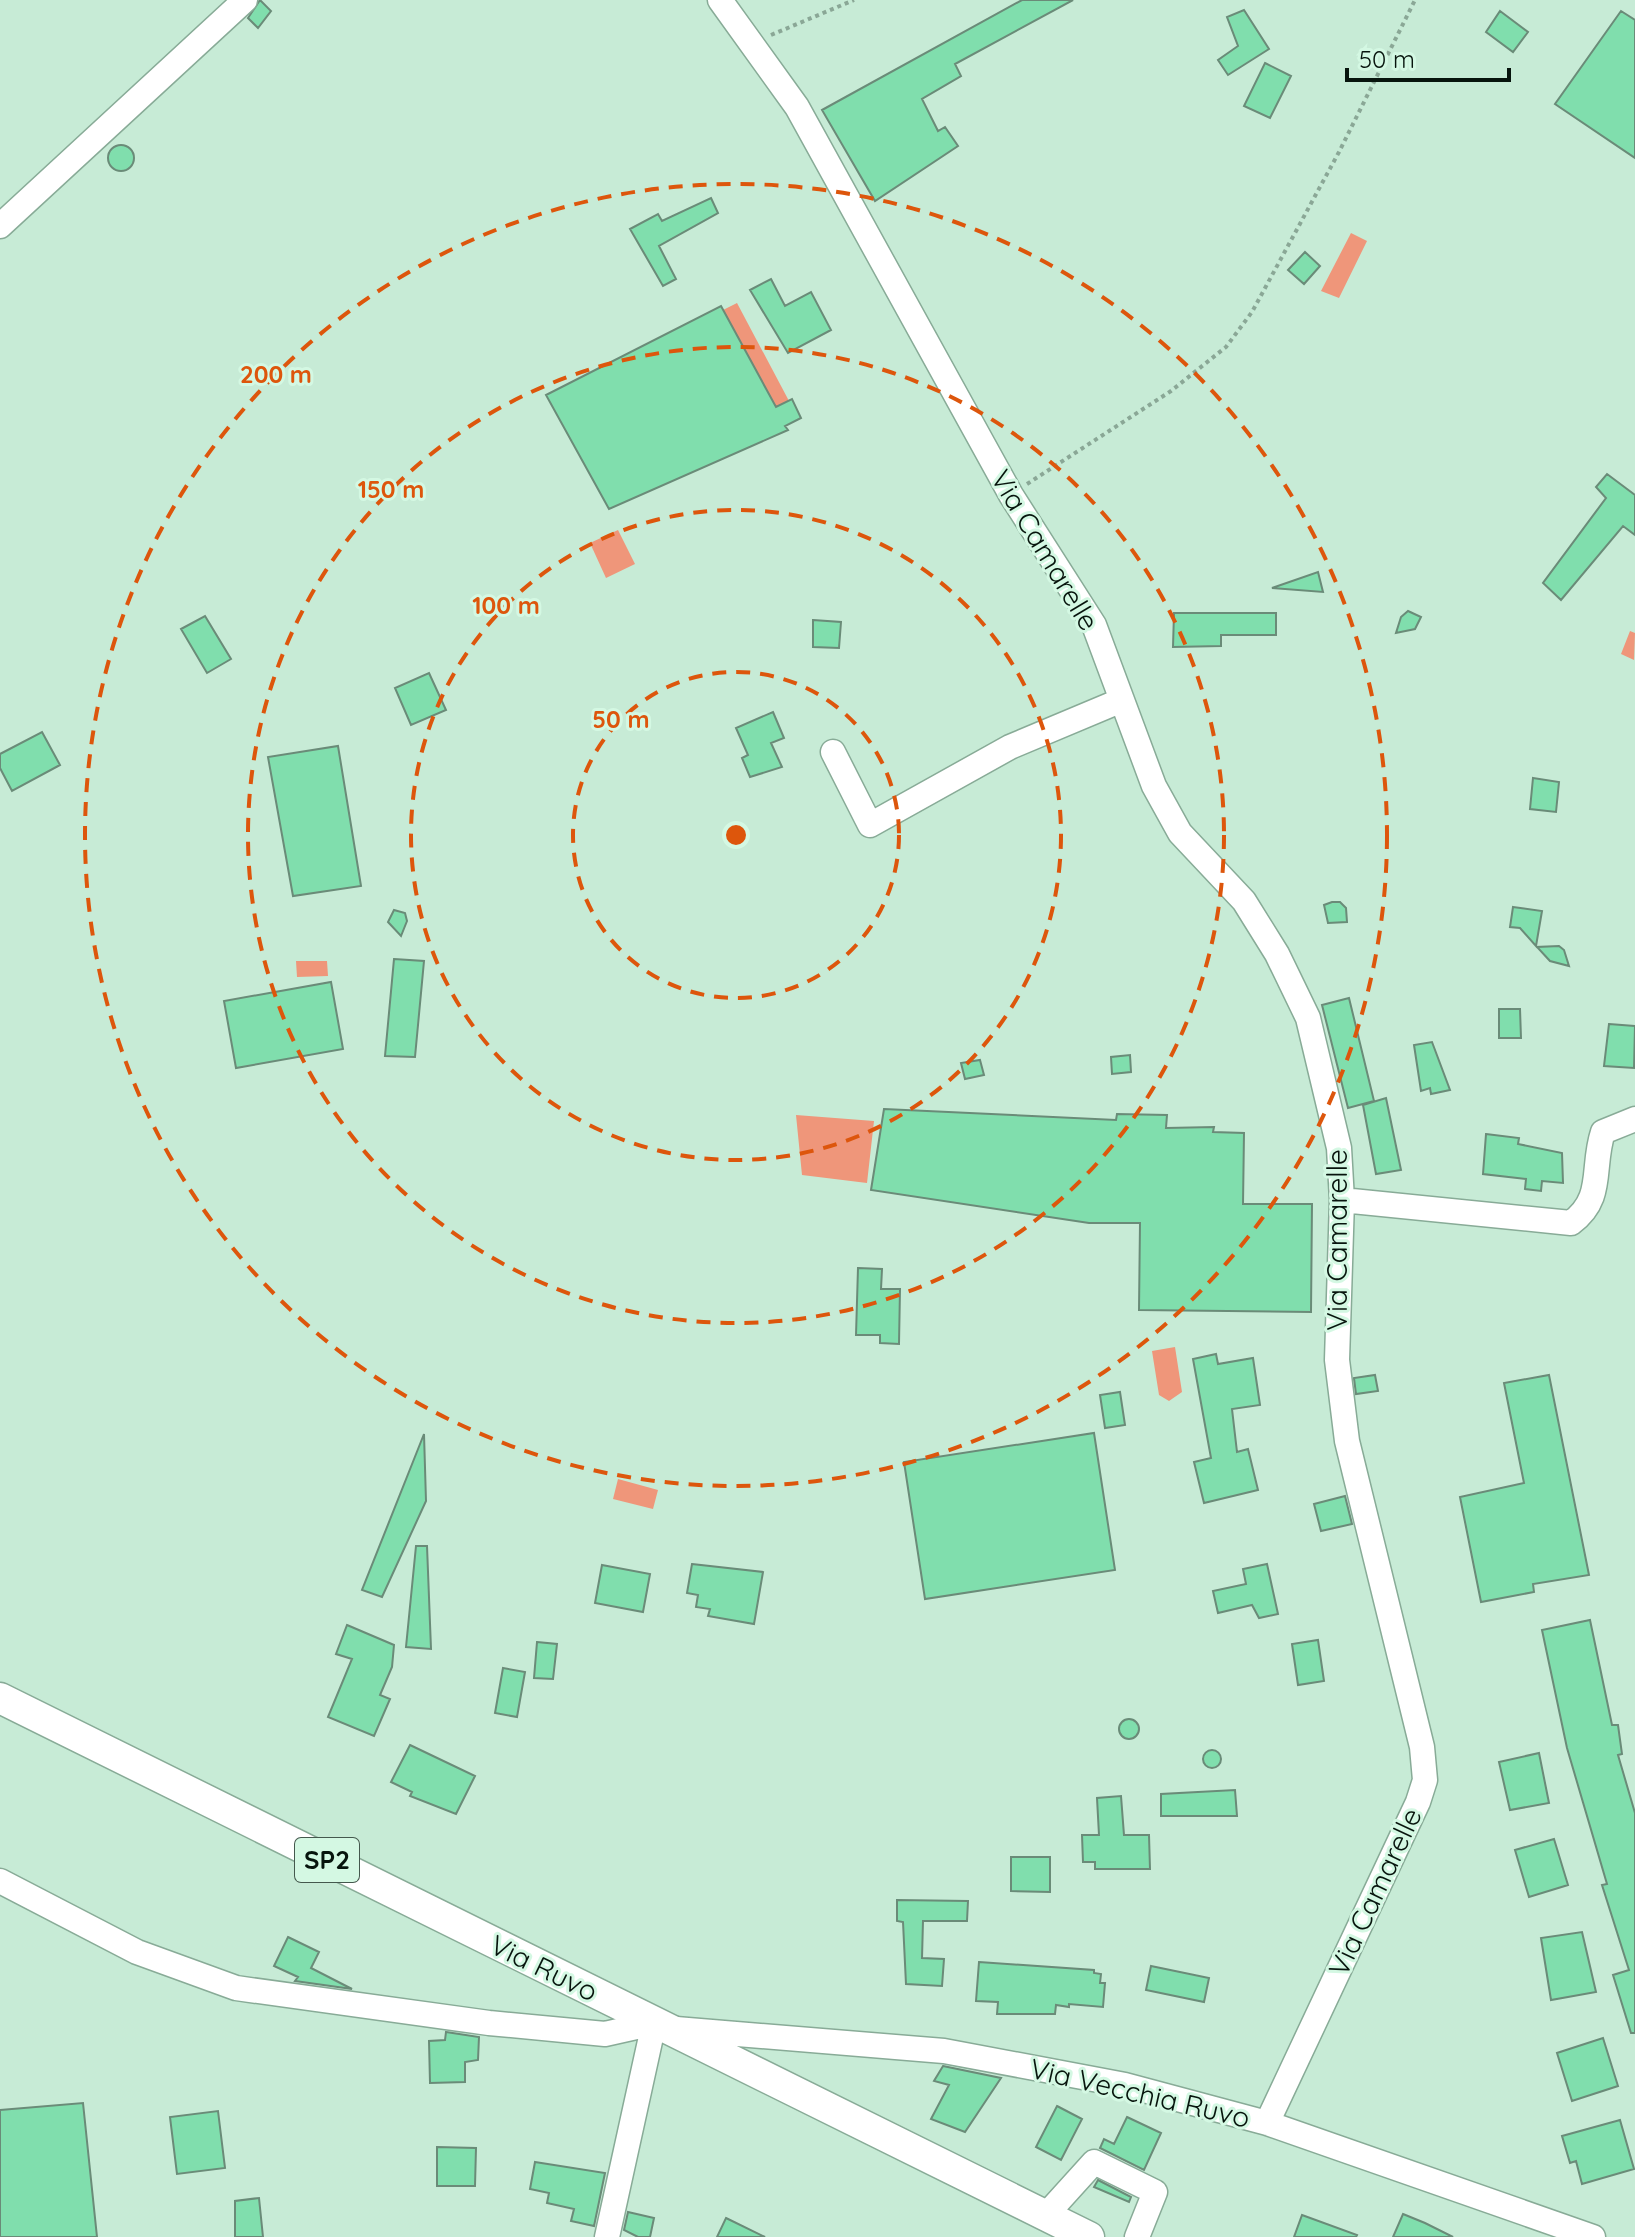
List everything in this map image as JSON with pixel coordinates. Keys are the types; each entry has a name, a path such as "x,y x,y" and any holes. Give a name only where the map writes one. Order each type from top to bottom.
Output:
{"main road":[{"name":"Via Ruvo","path":"0,1698 1089,2237"}],"street":[{"path":"0,226 245,0"},
{"name":"Via Camarelle","path":"720,0 797,107 1011,495 1094,625 1154,786 1180,833 1244,901 1277,954 1308,1018 1333,1111 1342,1200 1337,1360 1347,1441 1422,1747 1425,1780 1418,1802 1267,2123"},
{"path":"833,752 870,825 1010,747 1122,700"},
{"path":"1342,1200 1571,1223 1587,1211 1595,1190 1596,1154 1603,1132 1635,1119"},
{"name":"Via Vecchia Ruvo","path":"0,1881 137,1952 236,1988 489,2023 605,2034 662,2026 944,2051 1125,2085 1267,2123 1567,2225 1593,2237"},
{"path":"607,2237 662,2026"},
{"path":"1046,2215 1094,2162 1155,2192 1137,2237"}],"path":[{"path":"752,43 854,0"},
{"path":"1011,495 1171,391 1226,347 1252,312 1332,165 1415,0"}],"shaded area":[{"path":"1351,233 1367,241 1339,298 1321,291"},
{"path":"737,303 789,401 776,407 723,310"},
{"path":"618,530 635,564 606,578 590,543"},
{"path":"1630,631 1635,633 1634,660 1621,654"},
{"path":"296,961 327,961 328,976 297,977"},
{"path":"796,1115 874,1121 867,1183 802,1175"},
{"path":"1175,1347 1182,1392 1169,1401 1159,1395 1152,1351"},
{"path":"618,1479 658,1490 653,1509 613,1499"}],"building":[{"path":"260,0 271,11 258,28 248,18"},
{"path":"1022,0 1073,0 955,64 961,76 922,99 938,131 945,127 958,146 875,201 822,110"},
{"path":"1244,10 1269,49 1228,75 1218,60 1238,46 1227,17"},
{"path":"1500,11 1528,32 1513,52 1486,32"},
{"path":"1621,11 1635,20 1635,158 1555,104"},
{"path":"1265,63 1291,76 1270,118 1244,106"},
{"path":"121,145 130,149 134,158 130,167 121,171 112,167 108,158 112,149"},
{"path":"711,198 718,213 659,246 676,279 663,286 630,229 658,214 662,221"},
{"path":"1305,252 1320,266 1304,284 1288,270"},
{"path":"771,279 785,306 811,292 831,330 788,353 750,290"},
{"path":"721,306 776,407 792,399 801,418 785,426 788,430 609,509 546,395"},
{"path":"1607,474 1635,495 1635,535 1623,526 1561,600 1543,583 1606,498 1596,487"},
{"path":"1318,572 1323,592 1272,588"},
{"path":"1408,611 1421,617 1415,629 1396,633 1401,617"},
{"path":"1174,613 1276,613 1276,635 1221,635 1221,646 1173,647"},
{"path":"205,616 231,659 207,673 181,629"},
{"path":"813,620 841,622 839,648 813,647"},
{"path":"429,673 446,710 411,725 395,688"},
{"path":"773,712 784,738 771,743 782,767 750,777 742,758 748,755 736,728"},
{"path":"42,732 60,765 12,791 0,768 0,754"},
{"path":"338,746 361,886 293,896 268,757"},
{"path":"1533,778 1559,782 1556,812 1530,809"},
{"path":"1340,902 1346,908 1347,922 1328,923 1324,905"},
{"path":"1513,907 1542,911 1536,946 1520,928 1510,927"},
{"path":"394,910 405,913 407,921 401,936 388,922"},
{"path":"1559,946 1564,950 1569,966 1550,961 1537,947"},
{"path":"394,959 424,961 415,1057 385,1056"},
{"path":"331,982 343,1049 236,1068 224,1001"},
{"path":"1349,998 1374,1101 1348,1108 1322,1005"},
{"path":"1499,1009 1520,1009 1521,1038 1499,1038"},
{"path":"1609,1024 1635,1026 1634,1068 1604,1066"},
{"path":"1432,1042 1450,1090 1431,1094 1430,1088 1421,1091 1414,1045"},
{"path":"1130,1055 1131,1072 1112,1074 1111,1057"},
{"path":"980,1060 984,1075 965,1079 961,1063"},
{"path":"1386,1098 1401,1170 1376,1174 1363,1105"},
{"path":"884,1109 1116,1120 1117,1114 1167,1115 1166,1128 1214,1127 1213,1132 1244,1133 1243,1204 1312,1204 1311,1312 1139,1310 1140,1223 1089,1223 871,1190"},
{"path":"1486,1134 1519,1138 1518,1144 1562,1153 1563,1183 1542,1181 1541,1191 1525,1189 1526,1179 1483,1174"},
{"path":"858,1268 882,1269 881,1289 900,1289 899,1344 880,1343 880,1335 856,1335"},
{"path":"1216,1354 1218,1364 1253,1358 1260,1405 1232,1409 1237,1452 1248,1449 1258,1490 1204,1503 1194,1462 1211,1458 1193,1359"},
{"path":"1375,1375 1378,1391 1356,1394 1354,1378"},
{"path":"1549,1375 1589,1575 1533,1584 1534,1592 1481,1602 1460,1497 1524,1483 1504,1383"},
{"path":"1120,1392 1125,1425 1105,1428 1100,1395"},
{"path":"1094,1433 1115,1570 925,1599 904,1462"},
{"path":"424,1434 426,1501 382,1597 362,1590"},
{"path":"1345,1496 1352,1524 1321,1531 1314,1504"},
{"path":"416,1546 427,1546 431,1649 406,1647"},
{"path":"692,1564 763,1572 754,1624 708,1616 710,1609 696,1607 698,1595 687,1593"},
{"path":"1267,1564 1278,1614 1259,1618 1252,1605 1218,1613 1213,1591 1246,1584 1243,1569"},
{"path":"602,1565 650,1574 643,1612 595,1603"},
{"path":"1590,1620 1612,1725 1618,1725 1622,1754 1618,1755 1635,1813 1635,2033 1631,2033 1613,1975 1629,1970 1602,1885 1607,1884 1567,1748 1542,1630"},
{"path":"347,1625 394,1645 392,1667 380,1695 390,1699 374,1736 328,1717 352,1659 336,1654"},
{"path":"1318,1640 1324,1681 1298,1685 1292,1644"},
{"path":"537,1642 557,1644 553,1679 534,1678"},
{"path":"503,1668 525,1672 517,1717 495,1713"},
{"path":"1129,1719 1136,1722 1139,1729 1136,1736 1129,1739 1122,1736 1119,1729 1122,1722"},
{"path":"410,1745 475,1776 456,1814 410,1796 412,1792 391,1782"},
{"path":"1212,1750 1221,1759 1212,1768 1203,1759"},
{"path":"1539,1753 1549,1803 1510,1810 1499,1762"},
{"path":"1235,1790 1237,1816 1161,1816 1161,1794"},
{"path":"1121,1796 1124,1835 1149,1835 1150,1869 1095,1869 1095,1862 1083,1862 1082,1835 1099,1835 1097,1798"},
{"path":"1554,1839 1568,1885 1529,1897 1515,1850"},
{"path":"1011,1857 1050,1857 1050,1892 1011,1891"},
{"path":"897,1900 968,1901 967,1921 923,1921 922,1958 944,1959 942,1986 906,1984 903,1922 897,1921"},
{"path":"1582,1932 1596,1992 1551,2000 1541,1938"},
{"path":"288,1937 319,1952 311,1968 352,1989 295,1981 298,1977 274,1966"},
{"path":"979,1962 1094,1970 1094,1973 1101,1974 1100,1983 1105,1983 1103,2007 1069,2004 1069,2007 1056,2005 1055,2014 997,2014 998,2002 976,2001"},
{"path":"1151,1966 1209,1978 1204,2002 1146,1990"},
{"path":"446,2032 479,2037 478,2060 465,2062 465,2082 430,2083 429,2041 445,2040"},
{"path":"1603,2038 1618,2086 1572,2101 1557,2053"},
{"path":"943,2066 1001,2078 965,2132 931,2119 949,2085 934,2081"},
{"path":"83,2103 97,2237 0,2237 0,2110"},
{"path":"1057,2106 1082,2119 1061,2160 1036,2147"},
{"path":"218,2111 225,2168 177,2174 170,2117"},
{"path":"1127,2117 1161,2133 1144,2170 1100,2148 1104,2139 1114,2144"},
{"path":"1620,2120 1634,2169 1582,2184 1576,2161 1570,2163 1562,2136"},
{"path":"437,2147 476,2148 475,2186 437,2186"},
{"path":"535,2162 605,2173 594,2226 571,2221 574,2209 547,2203 549,2193 530,2189"},
{"path":"1098,2180 1131,2197 1129,2202 1094,2187"},
{"path":"259,2198 263,2237 235,2237 235,2201"},
{"path":"628,2212 654,2218 650,2237 638,2237 624,2230"},
{"path":"1403,2214 1425,2223 1453,2237 1393,2237"},
{"path":"1302,2215 1357,2235 1294,2237"},
{"path":"726,2218 765,2237 717,2237"}]}
